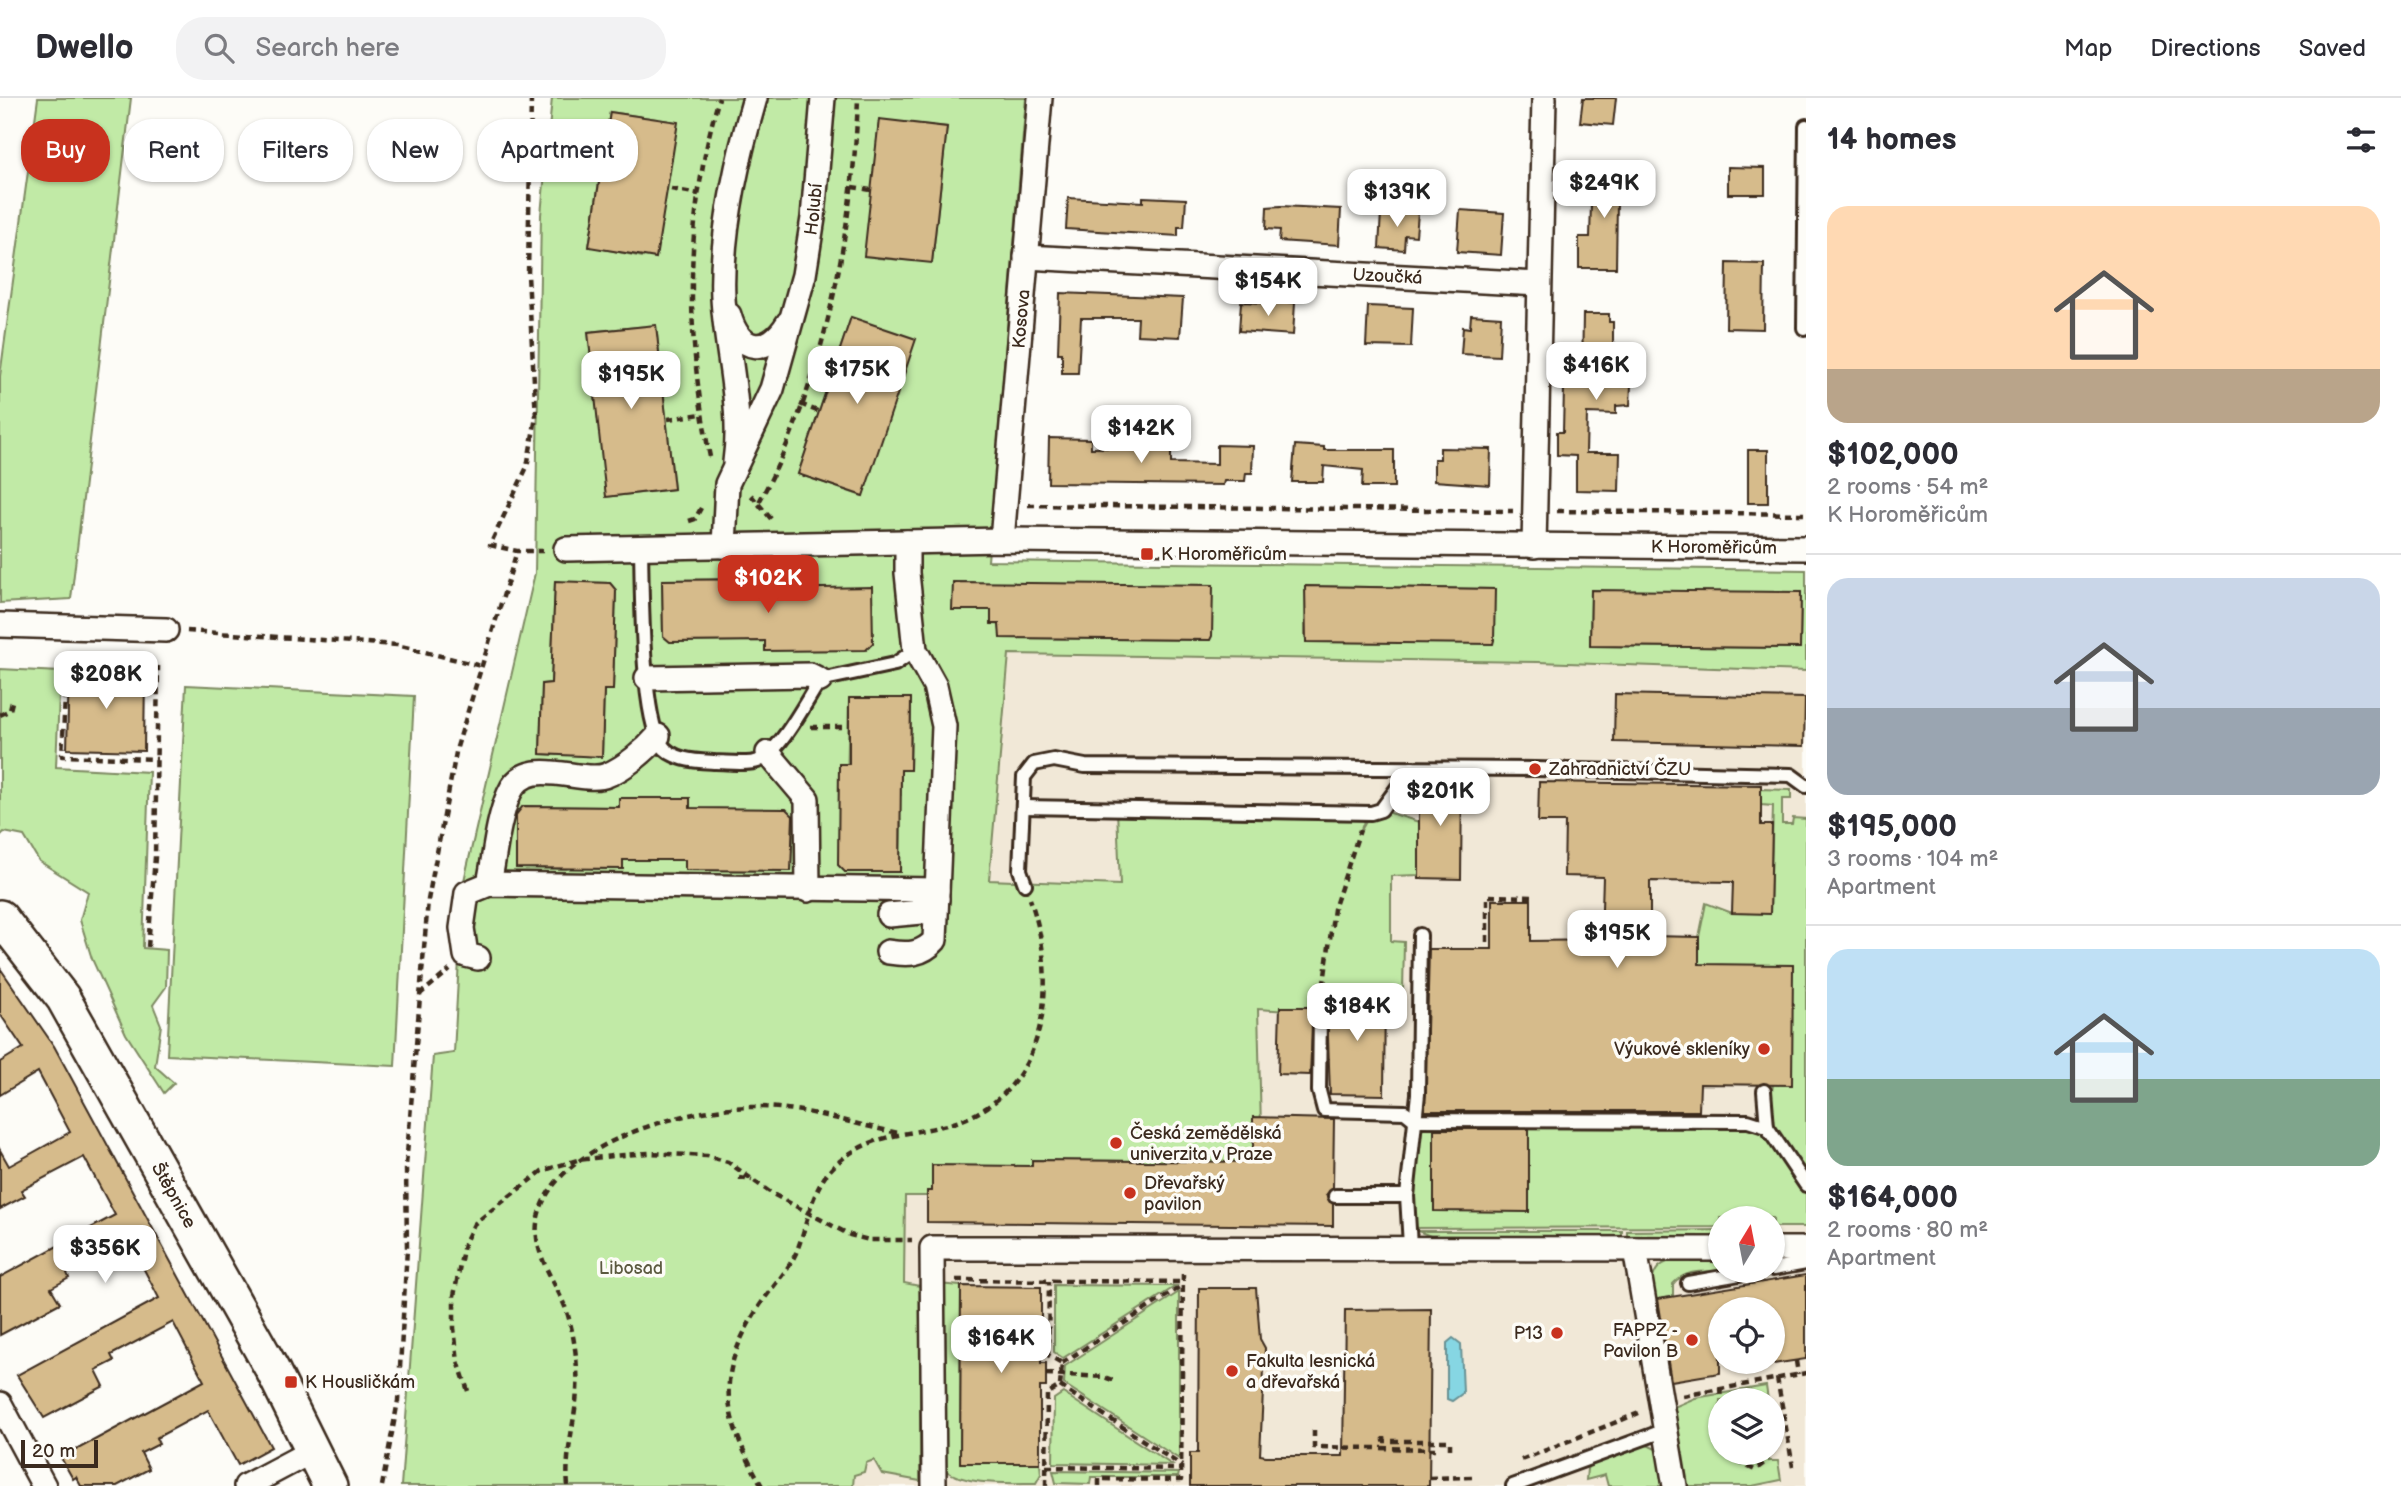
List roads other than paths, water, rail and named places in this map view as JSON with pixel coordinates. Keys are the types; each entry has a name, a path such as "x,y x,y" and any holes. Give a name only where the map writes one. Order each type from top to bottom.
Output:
{"street":[{"name":"Holubí","path":"724,546 725,478 737,420 723,295 728,227 755,98"},
{"name":"Kosova","path":"1002,540 1040,98"},
{"path":"1534,546 1544,98"},
{"name":"Holubí","path":"725,478 744,453 772,389 794,314 813,218 822,99"},
{"name":"Uzoučká","path":"1026,257 1539,284"},
{"name":"Holubí","path":"723,295 733,330 744,343 765,346 778,341 794,314"},
{"name":"K Horoměřicům","path":"566,549 1002,540 1806,548"},
{"path":"888,952 906,954 926,951 935,940 944,726 935,686 915,650 907,573 907,542"},
{"path":"0,625 166,630"},
{"path":"648,678 810,675 820,680"},
{"path":"489,884 503,812 509,793 518,780 531,773 605,776 647,748 658,736"},
{"path":"768,753 807,799 808,890"},
{"path":"472,957 462,928 467,893 489,884 937,894"},
{"path":"889,915 922,912 937,894"},
{"name":"Štěpnice","path":"0,917 64,998 272,1369 330,1486"},
{"path":"934,1486 932,1280 923,1244 1708,1249"},
{"path":"1635,1249 1675,1486"},
{"path":"1785,1249 1806,1249"},
{"path":"2,1413 44,1486"},
{"path":"246,1486 312,1451"}],"lane":[{"path":"1804,328 1806,126"},
{"path":"640,547 651,713 661,744 676,757 715,762 758,761 789,727 820,680 895,664 915,650"},
{"path":"1025,884 1020,870 1024,777 1034,764 1054,760 1085,766 1412,768 1791,775 1806,786"},
{"path":"1023,807 1371,813 1381,810 1412,768"},
{"path":"1410,1246 1407,1196 1415,1120 1420,935"},
{"path":"1320,1013 1319,1091 1324,1110 1405,1112 1415,1120 1748,1121 1767,1127"},
{"path":"1764,1091 1767,1127 1806,1185"},
{"path":"1335,1196 1407,1196"},
{"path":"1785,1267 1806,1263"},
{"path":"1688,1283 1708,1280"},
{"path":"1513,1486 1665,1430"}],"water":[{"path":"1453,1338 1461,1344 1463,1393 1452,1401 1447,1399 1447,1343"}],"place":[{"name":"K Horoměřicům","path":"1147,554"},
{"name":"Zahradnictví ČZU","path":"1535,769"},
{"name":"Výukové skleníky","path":"1764,1049"},
{"name":"Česká zemědělská univerzita v Praze","path":"1116,1143"},
{"name":"Dřevařský pavilon","path":"1130,1193"},
{"name":"P13","path":"1557,1333"},
{"name":"FAPPZ - Pavilon B","path":"1692,1340"},
{"name":"Fakulta lesnická a dřevařská","path":"1232,1371"},
{"name":"K Housličkám","path":"291,1382"}],"park label":[{"name":"Libosad","path":"631,1268"}]}
